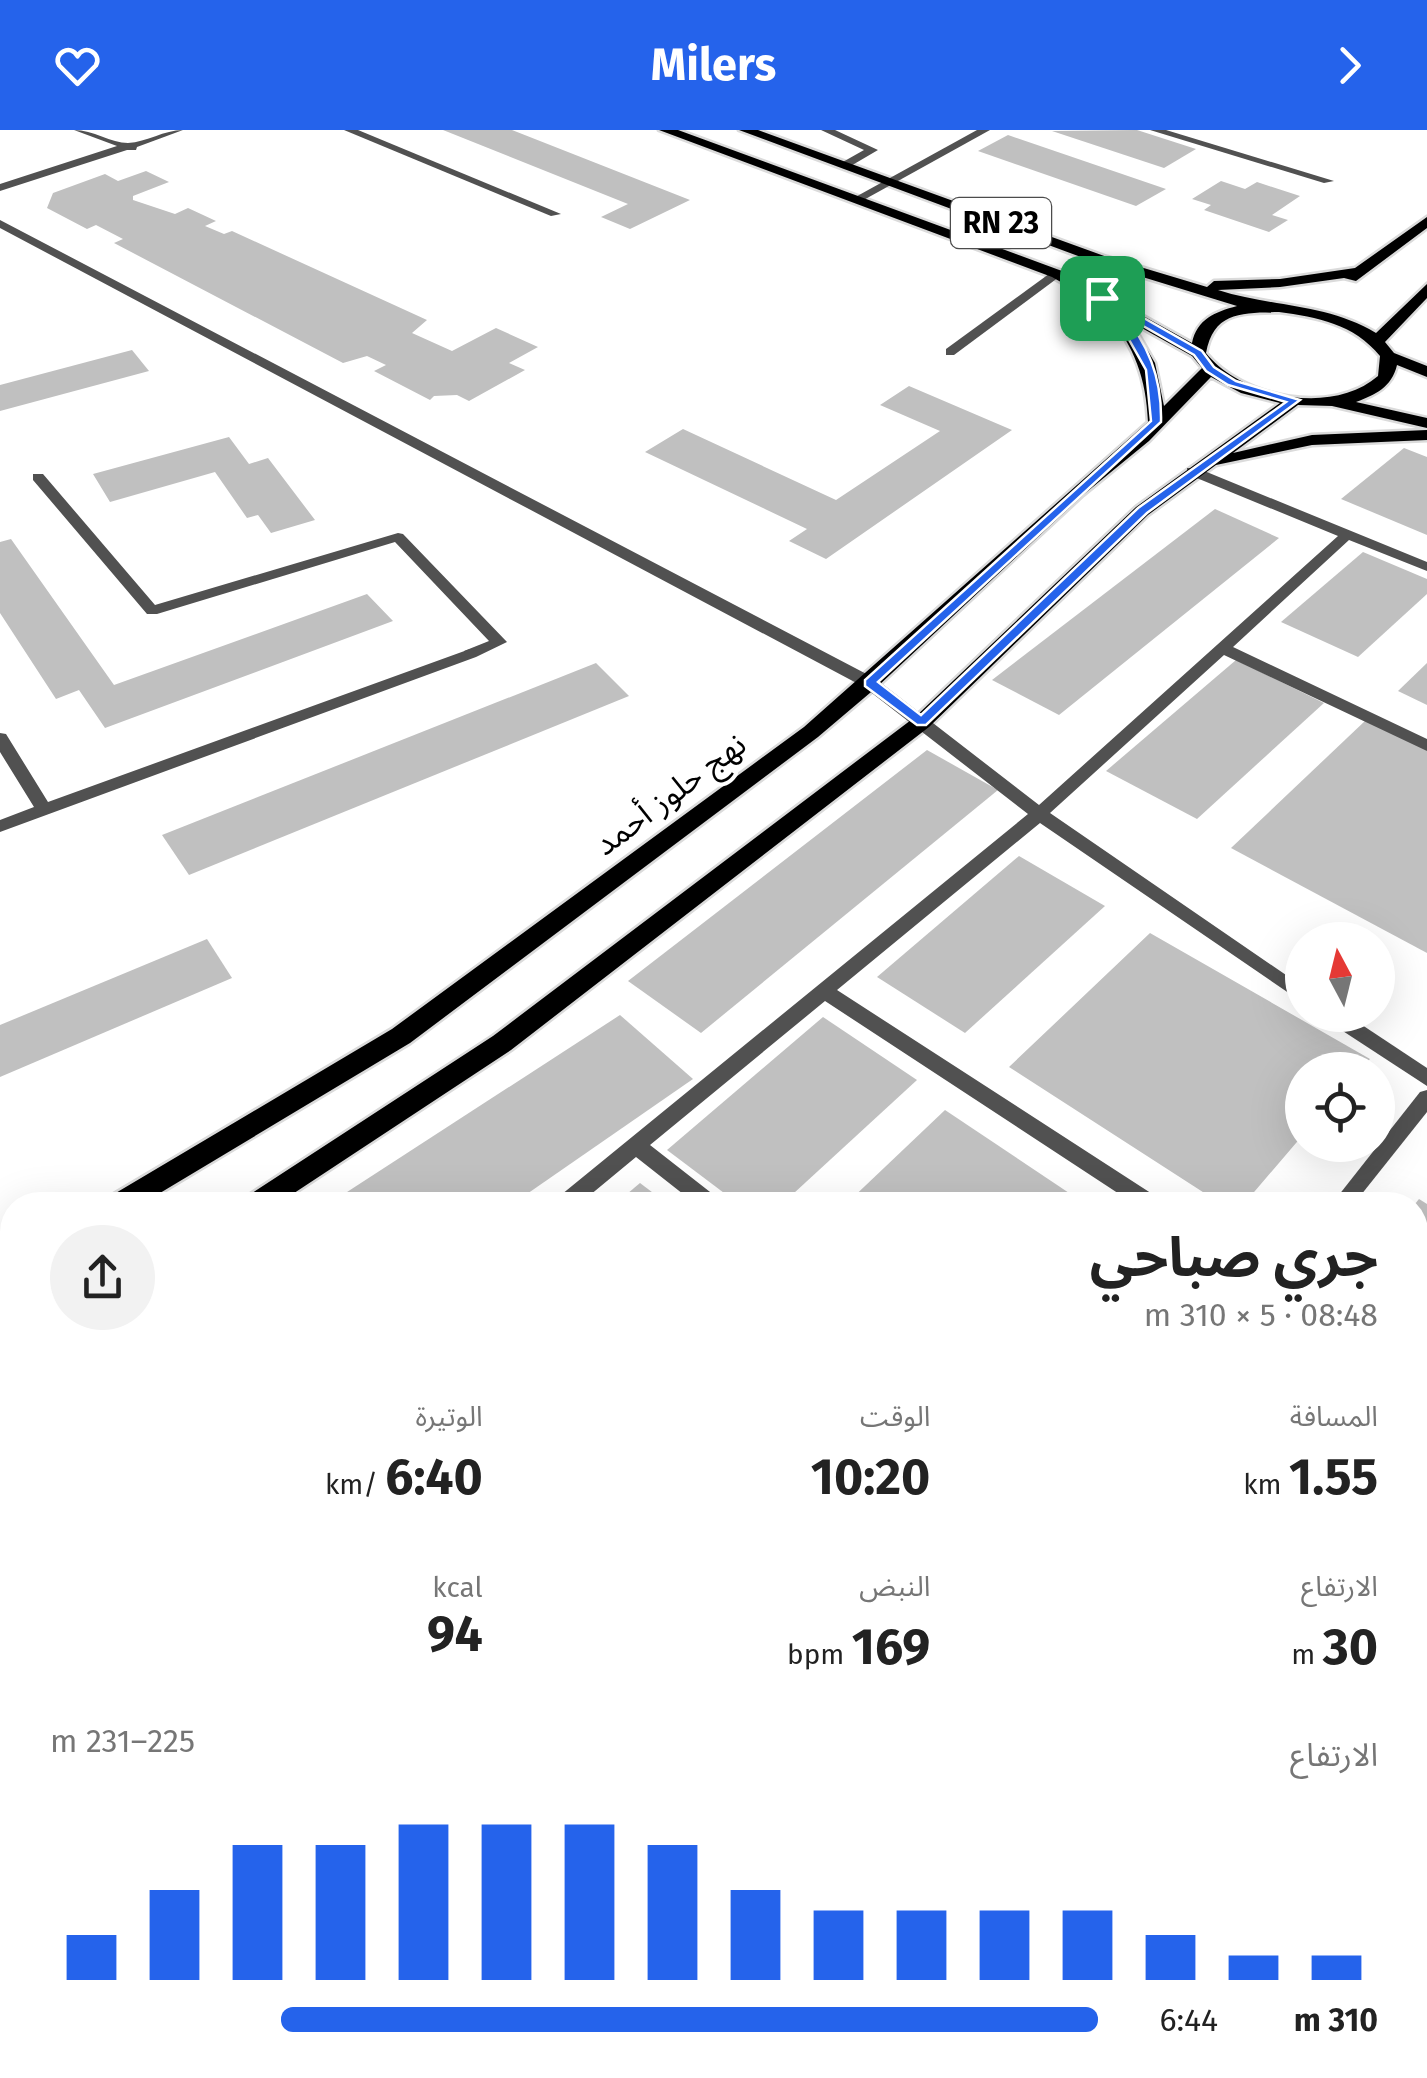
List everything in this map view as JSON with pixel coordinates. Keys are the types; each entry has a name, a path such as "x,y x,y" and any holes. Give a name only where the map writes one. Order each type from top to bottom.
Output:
{"main road":[{"name":"RN 23","path":"666,130 1057,274 1198,353"},
{"name":"RN 23","path":"746,130 1102,260 1258,307"},
{"path":"1296,308 1363,272 1427,221"},
{"path":"1190,286 1280,283 1363,272"},
{"path":"1378,340 1424,291"},
{"path":"1424,291 1425,319"},
{"path":"1102,298 1131,332 1151,370 1156,422"},
{"path":"1328,401 1357,396 1379,386 1390,372 1389,356 1378,340 1357,326 1296,308 1258,307 1215,318 1202,328 1196,340 1198,353 1210,369 1261,394 1328,401 1427,422"},
{"path":"1389,356 1427,372"},
{"name":"نهج حلوز أحمد","path":"140,1192 401,1036 811,732 870,683 1210,369"},
{"path":"275,1192 502,1043 922,722 1142,510 1295,400"},
{"path":"1192,471 1248,452 1312,440 1427,435"}],"street":[{"path":"79,130 132,148"},
{"path":"0,188 178,130"},
{"path":"350,130 555,214"},
{"path":"826,130 873,150 845,166"},
{"path":"856,200 985,130"},
{"path":"1155,130 1328,181"},
{"path":"0,223 870,683 1038,814 1285,983"},
{"path":"950,352 1057,274"},
{"path":"1192,471 1427,567"},
{"path":"0,826 499,642 398,536 152,612 38,477"},
{"path":"578,1192 1038,814 1348,534"},
{"path":"1222,648 1427,746"},
{"path":"0,738 44,810"},
{"path":"824,990 1133,1192"},
{"path":"1358,1032 1427,1078"},
{"path":"1351,1192 1427,1098"},
{"path":"634,1144 695,1192"}],"building":[{"path":"443,130 512,130 690,200 630,229 601,217 628,204"},
{"path":"1137,130 1196,149 1164,168 1052,131"},
{"path":"1008,135 1166,189 1136,206 978,151"},
{"path":"146,171 169,182 133,196 133,200 175,214 188,208 216,221 205,226 224,234 232,231 427,320 412,333 452,351 496,328 538,347 509,363 525,370 469,401 457,395 434,396 430,400 374,371 386,365 367,356 343,363 114,243 123,239 96,225 87,229 47,208 53,193 105,174 118,181"},
{"path":"1221,181 1245,189 1257,182 1300,196 1272,215 1288,220 1269,232 1204,210 1211,205 1192,199"},
{"path":"132,350 149,371 0,411 0,385"},
{"path":"909,386 1012,430 826,559 789,541 807,529 645,452 683,429 836,500 940,431 880,405"},
{"path":"229,437 249,464 268,458 315,520 271,533 258,515 247,518 215,472 110,502 93,474"},
{"path":"1404,448 1427,457 1427,535 1341,499"},
{"path":"1215,509 1279,538 1059,715 992,680"},
{"path":"11,539 114,685 367,594 393,621 105,728 79,690 56,699 0,613 0,542"},
{"path":"1363,552 1427,579 1427,594 1358,657 1281,622"},
{"path":"1236,660 1324,703 1197,819 1106,771"},
{"path":"596,663 629,696 189,875 162,835"},
{"path":"1427,663 1427,705 1398,691"},
{"path":"1366,720 1427,749 1427,953 1395,936 1395,922 1369,922 1231,848"},
{"path":"927,750 998,790 701,1033 628,981"},
{"path":"1019,856 1105,906 965,1033 877,977"},
{"path":"1150,933 1285,1010 1285,1032 1323,1032 1358,1052 1285,1052 1285,1156 1254,1192 1203,1192 1009,1067"},
{"path":"207,939 232,978 0,1077 0,1025"},
{"path":"620,1015 693,1079 530,1192 347,1192"},
{"path":"823,1017 917,1080 795,1192 723,1192 667,1150"},
{"path":"945,1110 1068,1192 859,1192"},
{"path":"640,1183 652,1192 629,1192"}],"route":[{"path":"1102,298 1198,353 1210,369 1232,383 1261,394 1295,400 1142,510 922,722 870,683 1156,422 1151,370 1140,344 1102,298"}]}
